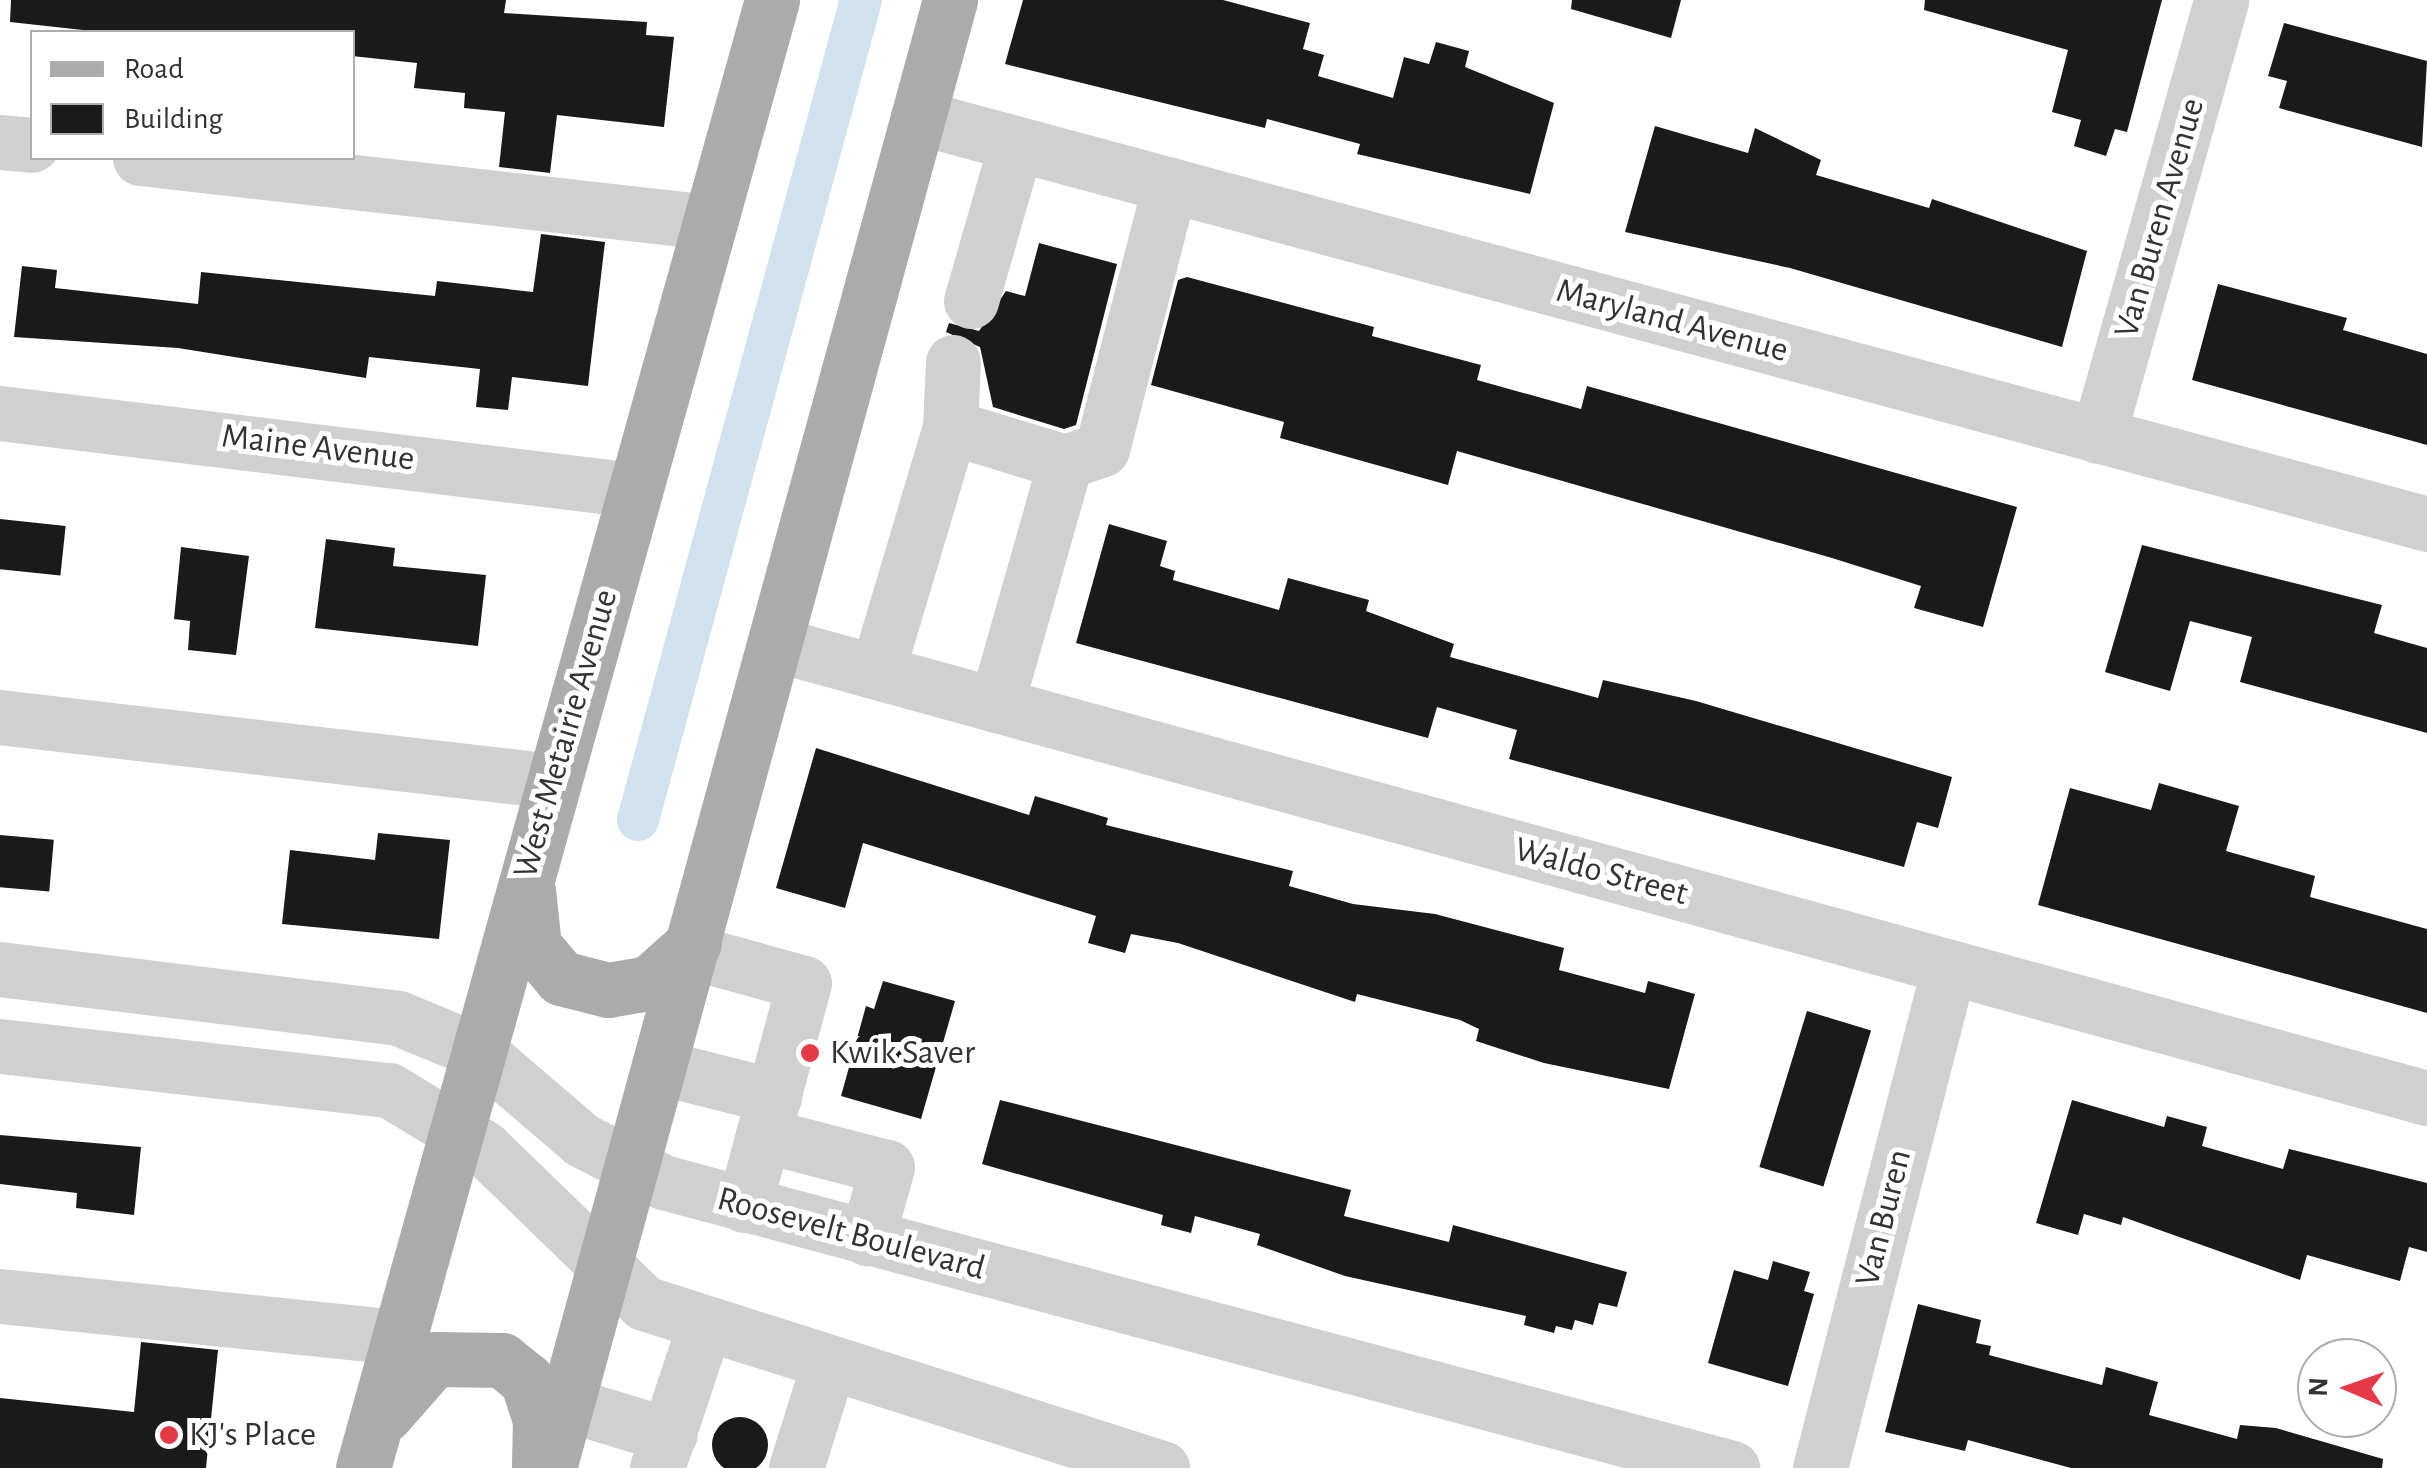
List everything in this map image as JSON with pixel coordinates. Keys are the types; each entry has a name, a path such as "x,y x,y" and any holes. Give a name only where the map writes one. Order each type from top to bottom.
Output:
{"main road":[{"name":"West Metairie Avenue","path":"367,1451 772,0"},
{"path":"549,1468 950,0"},
{"path":"526,877 534,946 560,978 608,990 650,983 693,948"},
{"path":"367,1451 434,1358 475,1353 527,1380 540,1420 539,1468"}],"street":[{"name":"Van Buren Avenue","path":"2098,436 2221,0"},
{"name":"Maryland Avenue","path":"918,118 2427,524"},
{"path":"0,142 30,146"},
{"path":"1016,144 978,278 950,273 928,354 949,392 1065,462"},
{"path":"158,160 710,222"},
{"path":"1065,462 1102,449 1170,185"},
{"path":"877,672 949,392"},
{"name":"Maine Avenue","path":"0,413 634,490"},
{"path":"996,705 1065,462"},
{"name":"Waldo Street","path":"775,644 2427,1098"},
{"path":"0,717 553,781"},
{"path":"693,948 804,983 744,1206"},
{"name":"Van Buren","path":"1820,1468 1948,967"},
{"name":"Roosevelt Boulevard","path":"0,969 363,1009 478,1051 631,1171 744,1206 1732,1468"},
{"path":"0,1046 358,1084 407,1098 457,1128 604,1270 644,1303 704,1327 1162,1468"},
{"path":"660,1067 887,1167 867,1238"},
{"path":"0,1296 399,1337"},
{"path":"567,1404 663,1451 704,1327"},
{"path":"796,1468 828,1366"}],"building":[{"path":"11,0 506,0 504,13 647,22 646,35 674,37 664,127 557,115 550,173 499,167 505,112 464,108 465,93 414,88 417,63 355,56 355,30 83,30 10,22"},
{"path":"1023,0 1223,0 1310,23 1303,49 1324,55 1318,76 1393,98 1404,57 1429,64 1436,42 1469,51 1465,67 1554,103 1530,194 1357,154 1360,144 1267,119 1265,128 1005,64"},
{"path":"1572,0 1681,0 1671,38 1571,9"},
{"path":"1925,0 2162,0 2127,132 2115,129 2106,156 2074,146 2081,120 2052,112 2068,50 1924,10"},
{"path":"2284,23 2427,61 2422,147 2279,108 2287,81 2268,76"},
{"path":"1655,126 1748,153 1755,128 1821,160 1816,175 1929,208 1932,199 2087,251 2062,347 1790,268 1625,232"},
{"path":"541,234 605,242 588,386 512,377 508,410 476,407 480,369 369,357 366,378 178,348 14,337 22,266 57,270 55,288 198,304 201,272 435,296 437,281 533,292"},
{"path":"1039,243 1117,264 1076,425 1064,429 993,407 980,347 946,332 949,323 979,331 1006,291 1025,296"},
{"path":"1187,277 1374,327 1372,336 1481,365 1477,380 1581,409 1587,386 2017,507 1983,627 1914,608 1921,586 1832,558 1457,451 1448,485 1280,438 1284,422 1151,385 1178,280"},
{"path":"2218,284 2347,318 2343,330 2427,354 2427,445 2192,380"},
{"path":"0,519 66,526 60,576 0,569"},
{"path":"1109,524 1167,541 1160,566 1175,571 1173,580 1279,610 1288,578 1369,600 1366,611 1454,644 1450,657 1598,698 1603,680 1696,701 1952,777 1938,828 1917,822 1904,867 1509,759 1517,730 1437,707 1428,738 1076,643"},
{"path":"326,539 395,548 393,566 486,575 478,646 315,628"},
{"path":"2142,545 2382,605 2374,633 2427,648 2427,733 2240,682 2252,637 2190,621 2170,691 2105,672"},
{"path":"181,547 249,556 236,655 188,650 190,621 174,619"},
{"path":"816,748 1029,815 1035,796 1108,818 1106,825 1293,871 1289,886 1353,904 1435,914 1564,948 1559,970 1645,993 1648,981 1695,994 1669,1089 1544,1063 1476,1041 1479,1029 1460,1020 1357,994 1355,1002 1178,943 1131,934 1125,953 1088,943 1096,916 863,843 845,908 776,888"},
{"path":"2159,783 2239,806 2226,851 2315,876 2310,897 2427,929 2427,1013 2038,905 2070,788 2151,810"},
{"path":"378,833 450,840 439,939 282,924 290,850 375,860"},
{"path":"0,835 54,840 49,892 0,887"},
{"path":"883,981 955,1001 921,1119 841,1096 866,1006 874,1009"},
{"path":"1807,1011 1871,1031 1823,1186 1759,1167"},
{"path":"1000,1100 1351,1190 1344,1216 1449,1242 1453,1225 1627,1272 1617,1307 1599,1303 1593,1325 1575,1320 1572,1330 1556,1326 1554,1333 1524,1325 1526,1316 1345,1276 1257,1245 1260,1234 1195,1216 1191,1233 1161,1225 1163,1215 982,1164"},
{"path":"2072,1100 2164,1127 2167,1116 2207,1127 2202,1146 2283,1169 2289,1149 2427,1183 2427,1252 2409,1247 2400,1281 2307,1255 2300,1280 2123,1217 2121,1225 2084,1214 2078,1235 2036,1223"},
{"path":"0,1135 141,1147 134,1215 76,1208 77,1193 0,1184"},
{"path":"1773,1261 1810,1272 1804,1291 1814,1294 1788,1386 1708,1363 1734,1270 1768,1280"},
{"path":"1918,1304 1981,1320 1976,1343 1991,1346 1989,1355 2102,1385 2106,1367 2158,1382 2149,1415 2237,1439 2240,1425 2276,1428 2297,1434 2297,1438 2311,1438 2383,1459 2382,1468 2071,1468 1968,1440 1965,1451 1885,1432"},
{"path":"141,1342 218,1350 206,1468 0,1468 0,1398 134,1412"},
{"path":"729,1419 751,1419 766,1434 766,1456 754,1469 726,1469 714,1456 714,1434"}],"waterway":[{"path":"638,820 861,0"}],"place":[{"name":"Kwik Saver","path":"810,1053"},
{"name":"KJ's Place","path":"169,1435"}]}
